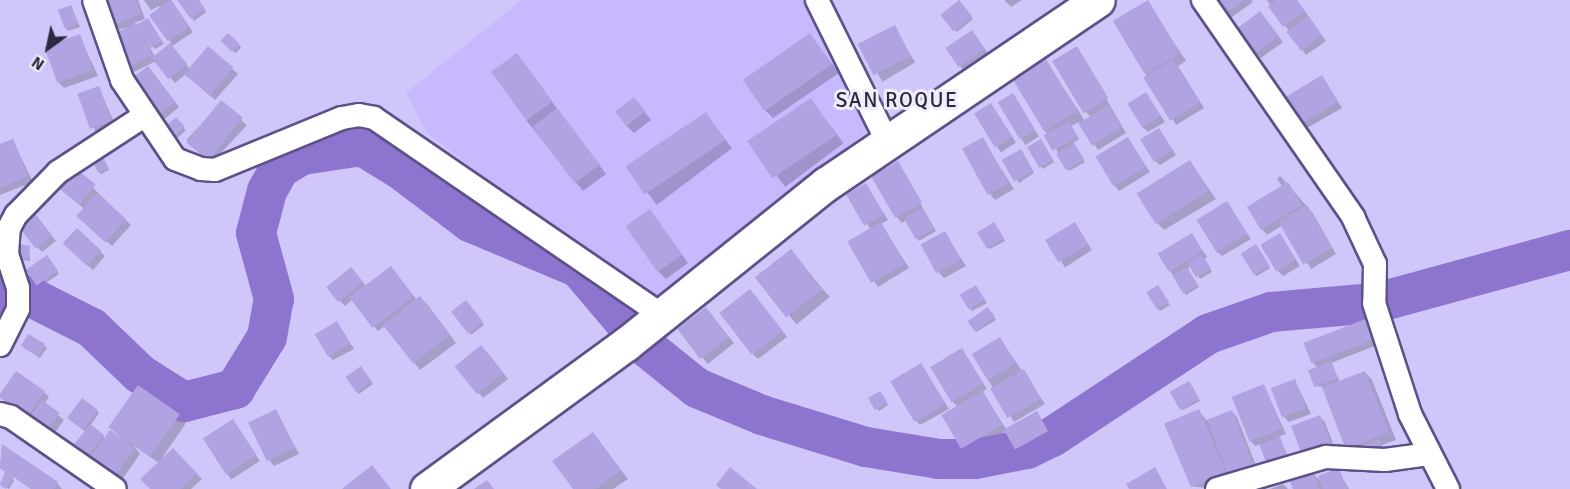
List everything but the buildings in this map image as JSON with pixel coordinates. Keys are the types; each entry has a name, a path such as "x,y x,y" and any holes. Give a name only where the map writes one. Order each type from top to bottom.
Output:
{"main road":[{"path":"427,489 644,330 826,184 1098,0"}],"street":[{"path":"94,0 122,80 175,159 201,169 215,170 342,118 359,115 374,118 644,330"},
{"path":"817,0 887,141"},
{"path":"1203,0 1353,217 1375,264 1374,303 1396,362 1410,414 1448,489"},
{"path":"0,345 18,299 7,254 9,228 16,215 58,172 144,116"},
{"path":"0,414 10,417 115,489"},
{"path":"1217,489 1326,457 1385,460 1429,454"}],"shaded area":[{"path":"522,0 806,0 870,129 656,298 620,282 426,132 406,93"}],"waterway":[{"path":"0,293 27,295 92,328 140,374 184,402 235,389 267,337 274,299 256,233 267,191 280,168 302,155 362,146 400,169 470,222 579,268 646,347 697,388 762,415 866,447 939,459 975,459 1027,449 1052,437 1208,334 1271,312 1374,303"},
{"path":"1387,300 1570,250"}],"district":[{"name":"SAN ROQUE","path":"897,100"}]}
